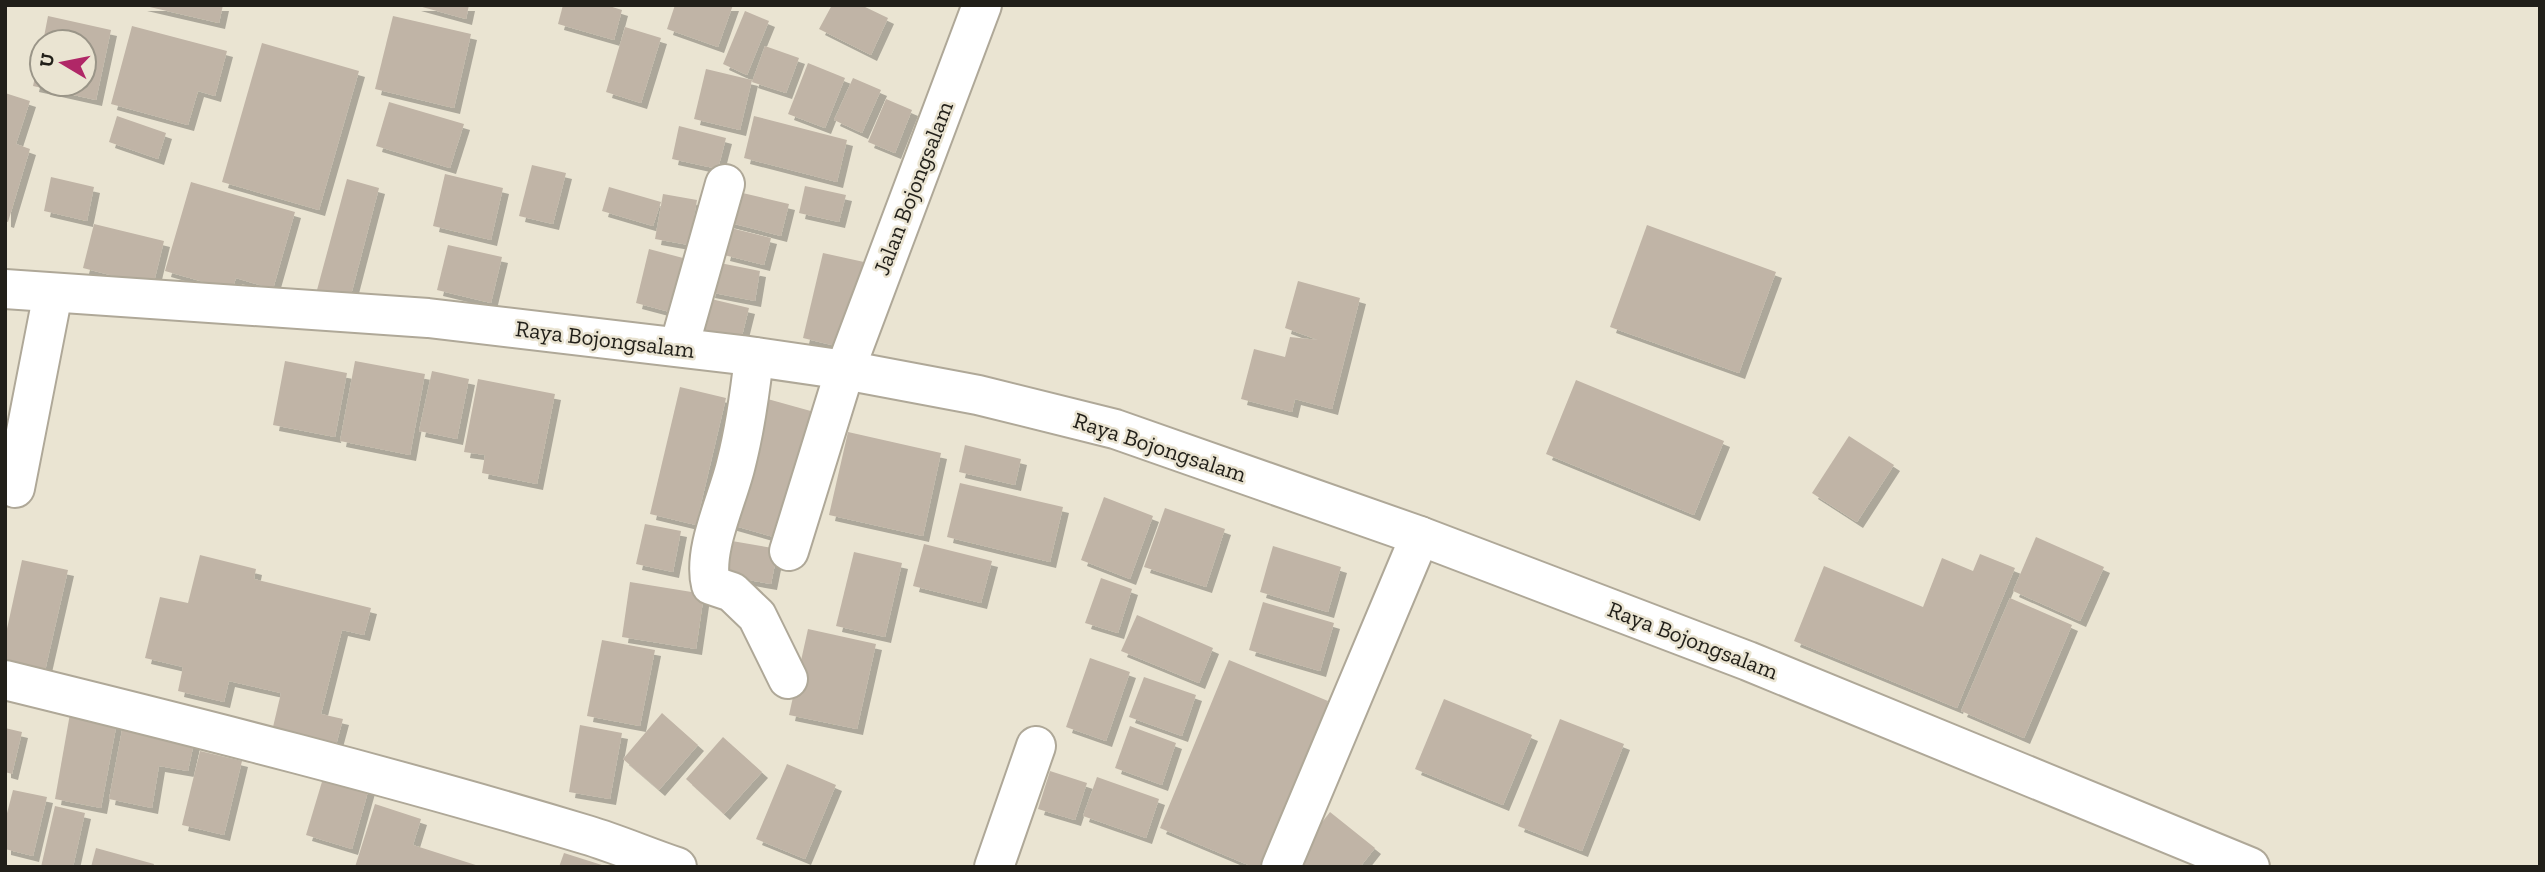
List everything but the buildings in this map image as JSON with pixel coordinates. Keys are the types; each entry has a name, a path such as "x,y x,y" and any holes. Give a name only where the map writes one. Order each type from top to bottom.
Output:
{"street":[{"name":"Jalan Bojongsalam","path":"789,551 845,370 982,5"},
{"path":"680,347 725,184"},
{"name":"Raya Bojongsalam","path":"5,289 428,318 680,347 845,370 978,395 1115,429 1420,536 1748,661 2250,867"},
{"path":"16,488 53,293"},
{"path":"754,357 748,407 736,465 715,537 709,575 711,585 732,592 757,616 788,679"},
{"path":"1281,867 1420,536"},
{"path":"5,680 280,751 333,762 591,836 632,860 677,867"},
{"path":"994,867 1036,746"}]}
